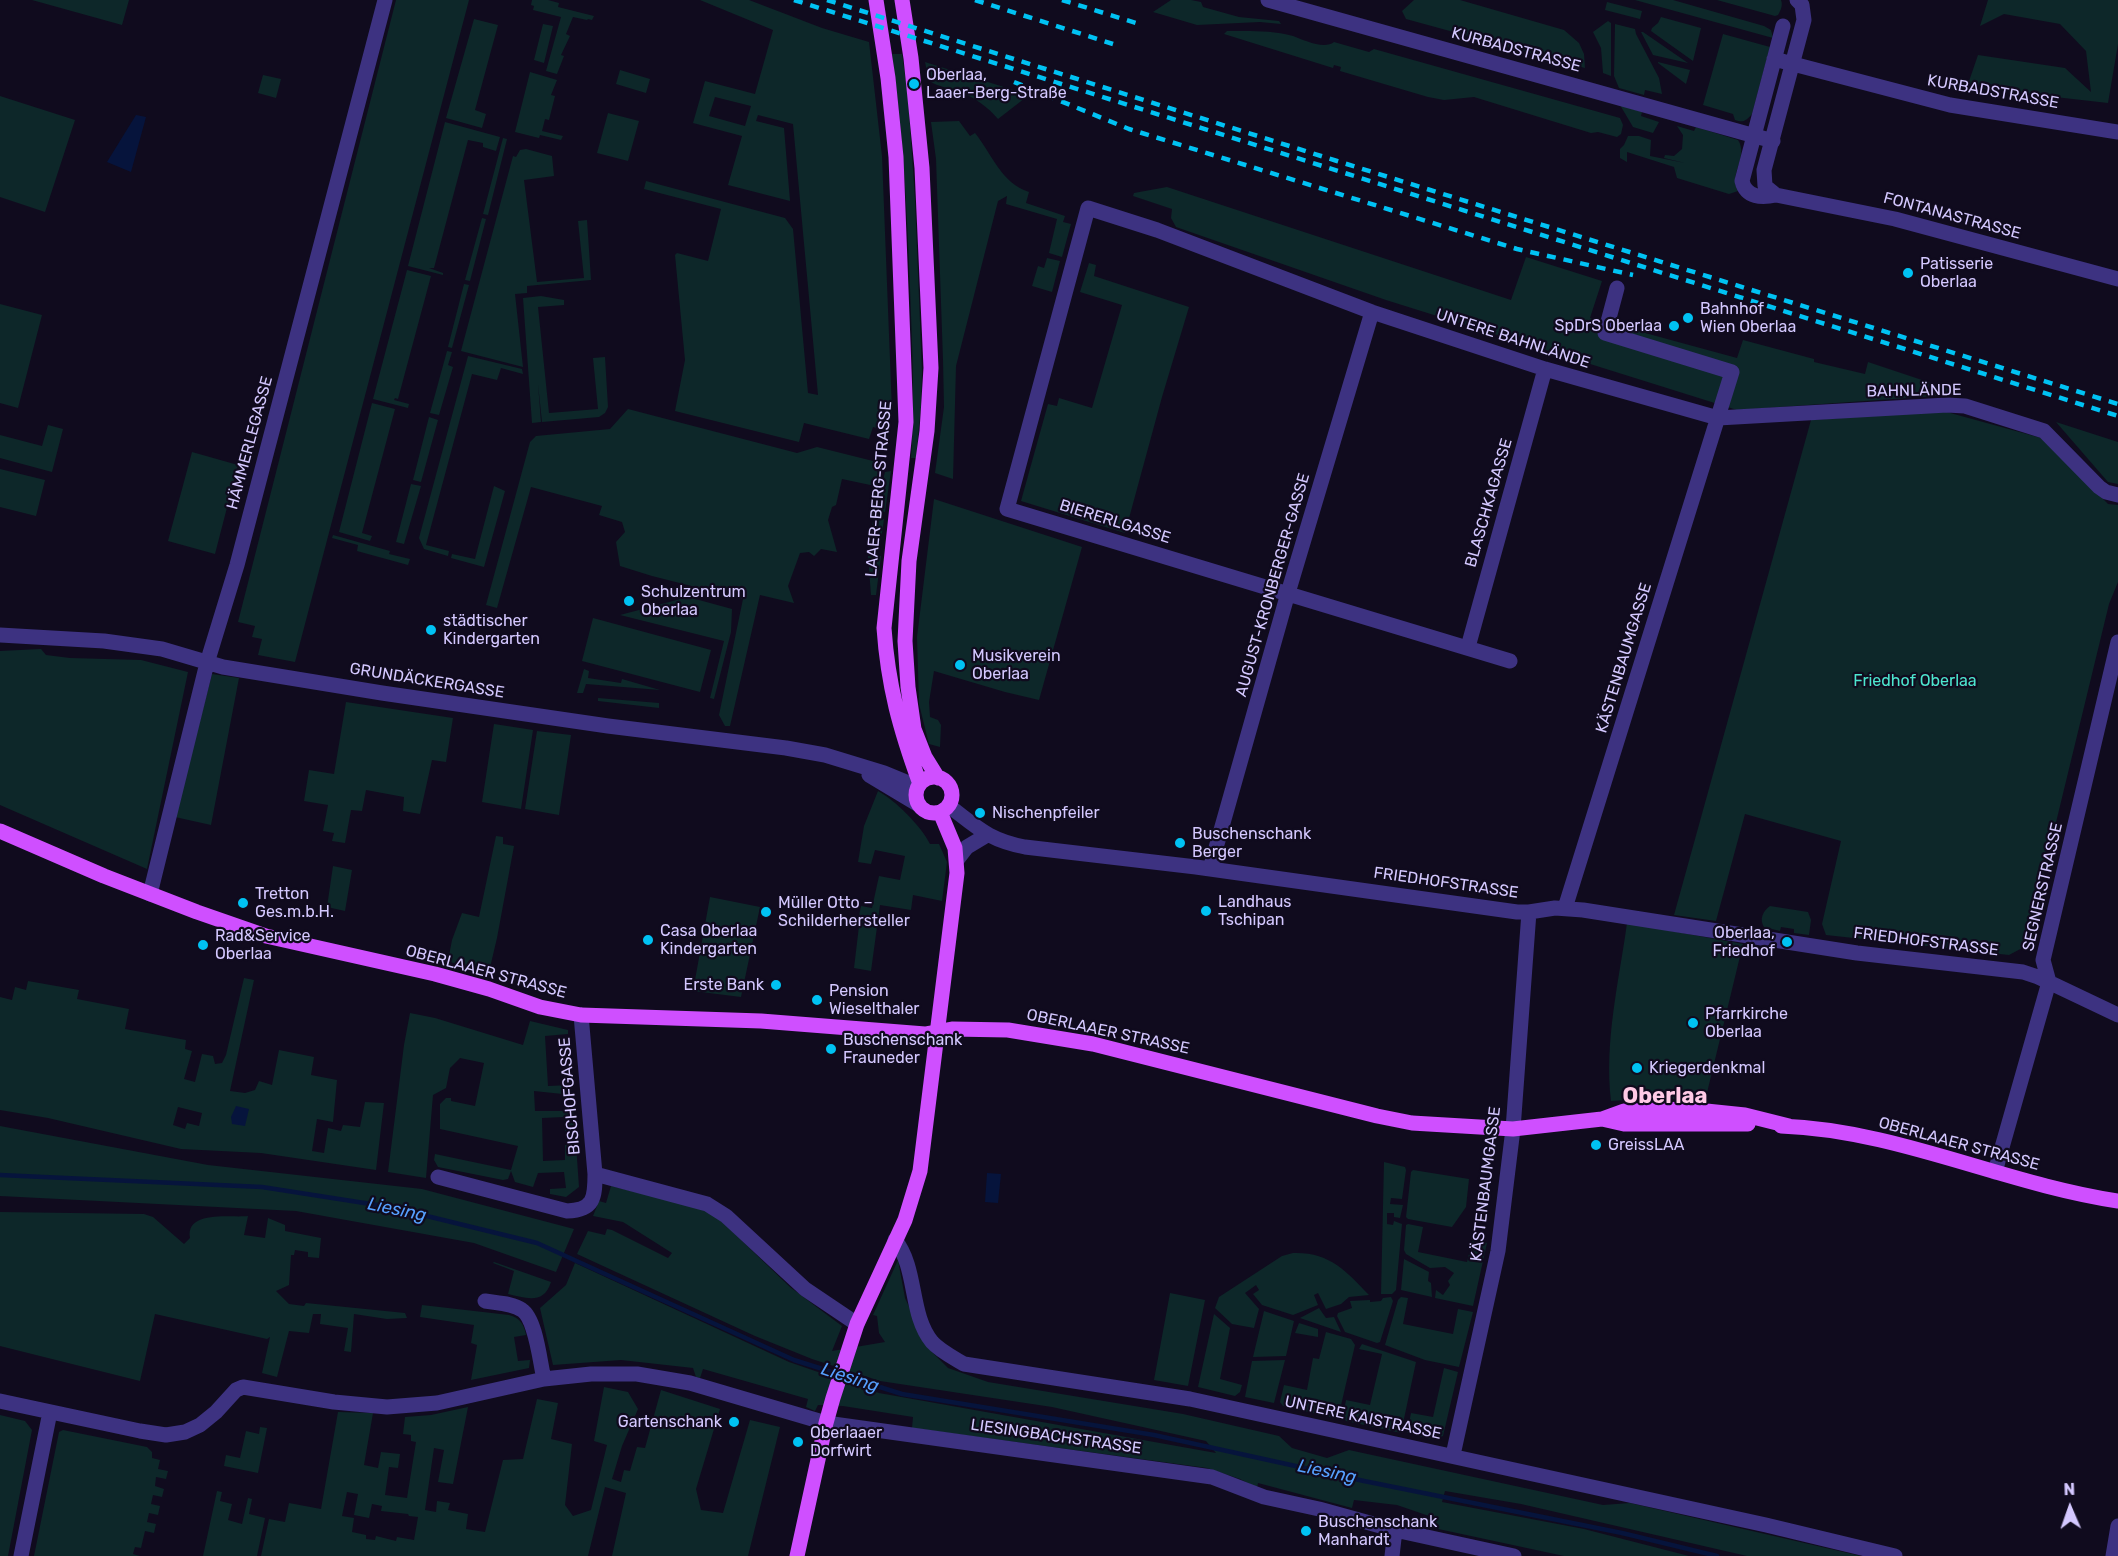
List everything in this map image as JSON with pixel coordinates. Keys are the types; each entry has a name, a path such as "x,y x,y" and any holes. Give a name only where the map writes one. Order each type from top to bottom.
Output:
{"main road":[{"name":"LAAER-BERG-STRASSE","path":"876,0 896,157 906,422 884,628 894,706 919,785"},
{"path":"902,0 911,57 922,168 931,368 927,430 909,561 906,641 908,687 914,729 925,757 938,778"},
{"path":"932,777 938,778 945,781 952,790 951,801 944,809 932,813 924,811 918,805 916,793 919,785 932,777"},
{"path":"797,1556 833,1398 857,1324 905,1220 920,1171 955,897 957,860 944,809"},
{"name":"OBERLAAER STRASSE","path":"0,831 150,894 267,936 435,974 489,988 540,1007 581,1015 761,1021 925,1034 973,1028 1008,1029 1093,1044 1412,1123 1513,1129 1602,1119 1624,1124 1713,1123 1789,1126 1847,1134 1899,1145 2090,1197 2118,1201"}],"street":[{"name":"HÄMMERLEGASSE","path":"150,894 207,663 237,565 385,0"},
{"name":"KURBADSTRASSE","path":"1268,0 1773,141"},
{"path":"1776,195 1766,186 1764,179 1804,20 1802,5 1797,0"},
{"path":"1776,195 1764,197 1748,193 1742,180 1783,26"},
{"name":"KURBADSTRASSE","path":"1774,59 1950,105 2118,132"},
{"name":"FONTANASTRASSE","path":"1776,195 1895,219 2118,279"},
{"name":"UNTERE BAHNLÄNDE","path":"1088,208 1157,230 1372,312 1545,369 1718,418"},
{"name":"BIERERLGASSE","path":"1088,208 1008,508 1510,661"},
{"path":"1617,288 1605,333 1732,372 1718,418"},
{"name":"AUGUST-KRONBERGER-GASSE","path":"1210,868 1288,593 1372,312"},
{"name":"BLASCHKAGASSE","path":"1468,647 1545,369"},
{"name":"BAHNLÄNDE","path":"1718,418 1947,405 1965,406 2044,431 2099,487 2106,492 2118,495"},
{"name":"KÄSTENBAUMGASSE","path":"1565,908 1718,418"},
{"name":"GRUNDÄCKERGASSE","path":"0,635 104,640 162,649 207,663 257,673 542,717 786,748 825,755 919,785"},
{"name":"SEGNERSTRASSE","path":"1995,1172 2049,982 2043,960 2118,642"},
{"path":"884,773 905,769 911,759"},
{"name":"GRUNDÄCKERGASSE","path":"849,763 918,805"},
{"name":"FRIEDHOFSTRASSE","path":"944,809 987,835 1007,844 1025,847 1210,868 1529,912 1565,908 1857,953 2023,972 2118,1015"},
{"path":"957,860 967,847 987,835"},
{"name":"KÄSTENBAUMGASSE","path":"1453,1455 1498,1251 1513,1129 1529,912"},
{"name":"BISCHOFGASSE","path":"581,1015 595,1174"},
{"path":"438,1177 567,1211 578,1211 587,1207 595,1193 595,1174 707,1204 726,1216 804,1289 857,1324"},
{"name":"UNTERE KAISTRASSE","path":"895,1240 904,1252 922,1324 933,1344 964,1364 1190,1399 1453,1455 1895,1556"},
{"path":"485,1301 506,1304 525,1312 530,1318 544,1379"},
{"name":"LIESINGBACHSTRASSE","path":"50,1412 166,1435 185,1432 200,1425 239,1388 247,1387 334,1402 387,1407 437,1403 544,1379 591,1374 637,1374 690,1383 826,1423 1212,1477 1264,1497 1395,1530 1514,1556"},
{"path":"0,1401 50,1412 21,1556"},
{"path":"2113,1556 2118,1526"},
{"path":"1392,1556 1395,1530"}],"green space":[{"path":"32,0 129,0 122,25"},
{"path":"396,0 469,0 295,662 258,655 262,639 252,637 255,626 238,622"},
{"path":"532,0 548,0 559,3 558,7 594,16 592,20 573,17 566,34 570,36 561,55 564,56 557,74 546,71 561,17 533,10"},
{"path":"700,0 749,0 822,28 869,42 882,156 892,411 887,431 873,427 869,439 804,423 799,442 675,411 685,360 675,255 677,253 708,261 721,209 644,189 646,181 785,218 793,229 808,393 818,395 793,124 758,115 756,121 784,128 790,201 728,185 742,136 693,123 705,81 755,94 773,30","holes":["715,97 751,106 745,126 709,116"]},
{"path":"1171,0 1201,2 1203,7 1239,17 1279,21 1281,24 1260,22 1197,25 1153,12"},
{"path":"1414,0 1460,0 1564,30 1579,43 1584,54 1585,68 1406,19 1402,11"},
{"path":"1635,0 1673,0 1764,26 1771,30 1773,38"},
{"path":"1717,0 1781,0 1782,6 1778,15 1775,16"},
{"path":"1988,0 2118,0 2118,44 2108,103 1967,87 1978,55 2065,68 2091,92 2086,51 2060,24 2004,14 1980,26"},
{"path":"1607,2 1642,11 1640,19 1605,10"},
{"path":"1661,17 1701,28 1693,61 1651,31"},
{"path":"474,19 498,25 475,110 486,114 482,128 446,118"},
{"path":"1608,21 1611,23 1611,76 1603,73 1601,48 1593,32"},
{"path":"543,24 553,26 544,63 534,60"},
{"path":"1615,24 1635,29 1659,78 1662,94 1645,90 1644,95 1619,88 1614,76"},
{"path":"1227,31 1260,31 1293,36 1320,45 1334,42 1369,52 1374,49 1620,118 1623,125 1621,134 1617,137 1598,132 1591,133 1474,97 1444,100 1428,97 1340,71 1341,67 1334,65 1333,68 1224,34"},
{"path":"1641,32 1643,32 1688,63 1653,55"},
{"path":"1723,34 1770,47 1752,114 1742,121 1735,120 1733,114 1703,105"},
{"path":"892,54 902,54 908,97 915,199 922,372 916,458 911,458 913,373 906,200"},
{"path":"925,62 1029,95 998,119 971,97 929,81"},
{"path":"1658,63 1690,70 1686,84"},
{"path":"620,70 650,79 646,93 616,84"},
{"path":"530,72 557,80 551,95 555,96 549,120 545,119 542,131 563,136 561,140 515,132"},
{"path":"263,75 281,79 276,98 258,93"},
{"path":"0,96 75,120 45,212 0,197"},
{"path":"1620,105 1642,112 1641,116 1659,122 1653,133 1633,127"},
{"path":"608,113 639,121 628,161 597,153"},
{"path":"959,121 970,136 975,133 1004,175 1019,188 1029,192 1026,203 1065,216 1063,222 1071,224 1062,257 1049,253 1057,219 1006,204 1007,196 998,201 956,366 953,479 935,473 944,407 936,159 931,122"},
{"path":"445,122 500,137 496,151 483,147 483,143 468,140 434,268 429,268 443,275 408,266"},
{"path":"1677,126 1694,131 1696,127 1738,140 1741,152 1735,179 1738,191 1729,194 1677,178 1674,167 1627,152 1627,162 1620,158 1620,149 1628,136 1639,136 1651,140 1650,156 1685,163 1664,158 1665,155 1674,156 1682,149 1683,135"},
{"path":"503,138 507,139 488,215 483,214"},
{"path":"526,149 552,156 554,176 524,180 537,282 584,278 578,221 587,220 591,280 527,286 527,293 515,294 523,367 461,351 513,156 516,157 520,150"},
{"path":"1167,187 1511,300 1526,257 1602,281 1590,318 1737,358 1743,340 1814,359 1814,362 1865,374 1868,362 1964,394 1737,410 1386,300 1176,227 1171,218 1172,209 1133,196 1134,193"},
{"path":"482,218 486,219 470,281 465,280"},
{"path":"1047,258 1060,261 1052,292 1032,286 1038,266 1044,268"},
{"path":"1089,263 1096,265 1094,276 1189,307 1125,533 1021,501 1048,404 1057,406 1059,398 1092,408 1122,305 1080,292"},
{"path":"407,270 431,276 398,399 394,400 409,404 408,408 373,399"},
{"path":"464,284 469,285 452,348 448,347"},
{"path":"541,296 564,300 564,305 538,307 549,413 598,409 593,358 605,357 608,407 599,417 542,422 538,384 541,422 532,423 523,298"},
{"path":"0,304 42,315 18,408 0,403"},
{"path":"447,351 452,352 448,365 453,367 439,415 430,413"},
{"path":"468,356 522,369 523,374 501,368 497,380 472,374 426,545 449,551 448,556 424,549 419,538"},
{"path":"372,403 395,409 362,533 372,536 370,541 339,532"},
{"path":"628,409 797,453 817,447 881,463 875,486 842,479 836,505 832,507 828,520 837,552 821,549 814,556 809,552 800,553 788,586 794,603 760,595 730,726 725,726 719,715 743,599 620,566 616,542 625,532 622,522 599,515 602,506 531,487 497,608 486,605 530,442 536,436 610,429"},
{"name":"Friedhof Oberlaa","path":"1943,411 2045,439 2108,504 2118,505 2118,582 2109,604 2026,946 2009,955 1826,935 1822,924 1841,841 1745,814 1716,921 1674,915 1811,420"},
{"path":"429,417 438,420 421,482 413,480"},
{"path":"2056,422 2118,442 2118,484 2108,482"},
{"path":"48,425 63,429 52,472 0,458 0,435 42,446"},
{"path":"192,452 238,465 215,554 168,541"},
{"path":"0,469 45,480 36,516 0,507"},
{"path":"891,471 885,512 875,511 885,472"},
{"path":"411,484 421,486 404,544 396,542"},
{"path":"494,486 505,491 484,567 451,558 452,554 475,559"},
{"path":"934,499 1082,547 1039,700 934,671 929,702 930,717 938,720 941,725 940,747 929,744 919,704 917,637"},
{"path":"874,517 884,519 881,540 869,538"},
{"path":"333,535 410,559 408,565 357,551 358,545 332,538"},
{"path":"868,556 881,556 876,595 871,595"},
{"path":"688,597 732,609 731,632 714,699 710,698 724,641 620,615"},
{"path":"593,618 711,650 700,692 582,661"},
{"path":"41,649 46,655 141,660 188,672 147,869 0,805 0,651"},
{"path":"584,669 589,671 588,678 621,683 622,679 660,690 586,684 583,693 577,693"},
{"path":"212,674 239,678 211,825 175,817"},
{"path":"598,698 659,703 659,708 598,701"},
{"path":"346,702 453,718 446,762 432,760 420,814 403,811 404,797 366,790 362,811 351,810 345,843 332,841 334,833 323,831 328,805 304,801 309,770 334,774"},
{"path":"494,724 533,730 521,809 482,802"},
{"path":"537,731 571,735 559,815 525,809"},
{"path":"878,791 907,814 930,844 939,844 947,862 942,901 913,895 911,910 880,905 871,971 854,968 859,926 857,925 861,906 872,908 879,876 900,880 905,856 875,850 871,864 858,862 864,826"},
{"path":"496,836 503,837 503,844 514,846 488,976 448,961 452,940 462,913 479,917"},
{"path":"333,866 352,870 345,911 327,907"},
{"path":"710,897 760,907 741,997 693,991"},
{"path":"1770,906 1808,912 1811,920 1809,935 1794,933 1794,929 1781,927 1780,931 1764,927 1762,915"},
{"path":"1627,923 1743,944 1705,1101 1658,1098 1611,1101 1609,1056"},
{"path":"244,978 254,980 230,1091 245,1093 255,1090 259,1081 272,1085 279,1050 314,1057 311,1075 337,1080 333,1122 317,1119 312,1151 324,1153 328,1128 341,1131 343,1125 360,1127 365,1102 384,1103 376,1170 261,1153 181,1149 48,1118 0,1110 0,997 12,1000 15,987 26,990 28,981 79,990 77,999 129,1009 125,1029 186,1040 185,1049 192,1051 184,1079 195,1082 202,1054 213,1056 215,1064 222,1063 226,1055","holes":["178,1107 202,1113 199,1126 187,1123 185,1129 173,1125"]},
{"path":"410,1013 435,1018 523,1045 530,1021 568,1030 568,1034 545,1036 548,1086 571,1085 572,1095 534,1091 535,1111 574,1111 575,1131 565,1131 564,1117 542,1118 543,1161 565,1160 565,1145 576,1144 579,1187 566,1197 550,1194 550,1189 566,1188 564,1172 538,1173 533,1187 515,1182 511,1171 508,1179 503,1180 438,1167 434,1160 435,1154 511,1170 518,1146 440,1129 440,1104 446,1098 475,1106 484,1063 460,1058 450,1068 446,1088 433,1095 426,1178 388,1172"},
{"path":"0,1126 208,1165 422,1189 574,1229 556,1272 474,1243 296,1211 0,1196"},
{"path":"1384,1162 1405,1167 1406,1170 1402,1199 1391,1198 1390,1204 1403,1205 1400,1218 1394,1217 1394,1213 1387,1213 1387,1224 1393,1225 1394,1221 1402,1224 1396,1290 1392,1294 1381,1294"},
{"path":"1413,1170 1469,1179 1466,1207 1452,1227 1406,1217"},
{"path":"611,1186 694,1206 716,1216 790,1287 842,1326 832,1351 885,1342 879,1333 877,1316 873,1315 898,1260 905,1298 928,1348 948,1368 988,1382 1183,1414 1279,1436 1292,1448 1327,1458 1349,1450 1603,1505 1630,1503 1861,1556 1747,1556 1521,1504 1445,1491 1442,1502 1584,1529 1689,1556 1564,1556 1429,1527 1432,1517 1397,1505 1354,1500 1352,1508 1258,1483 1257,1488 1240,1479 1207,1468 912,1428 913,1417 843,1406 818,1405 815,1411 806,1407 808,1399 703,1369 700,1378 696,1377 693,1368 621,1360 553,1365 540,1308 566,1285 575,1263 789,1362 879,1393 1216,1453 1206,1441 1052,1407 880,1381 812,1359 755,1336 577,1254 588,1231 605,1235 607,1229 668,1258 672,1253 623,1222 593,1216 599,1201 606,1203"},
{"path":"0,1212 144,1214 153,1217 184,1244 190,1238 190,1229 202,1219 248,1216 244,1235 265,1238 268,1218 285,1225 285,1231 321,1238 319,1258 308,1257 308,1252 295,1250 294,1255 291,1255 289,1285 276,1291 289,1304 304,1306 306,1303 405,1313 407,1318 387,1319 354,1314 351,1352 344,1351 348,1328 320,1324 321,1314 313,1314 309,1333 289,1331 277,1377 262,1373 270,1337 267,1339 155,1314 140,1381 0,1346"},
{"path":"1406,1225 1423,1227 1418,1252 1467,1262 1473,1237 1487,1243 1473,1306 1435,1298 1436,1290 1443,1295 1454,1273 1445,1267 1430,1268 1406,1254 1404,1250"},
{"path":"1293,1253 1317,1256 1327,1260 1345,1271 1369,1295 1349,1297 1341,1304 1326,1309 1318,1293 1314,1295 1318,1305 1293,1315 1262,1305 1253,1294 1259,1290 1256,1285 1245,1293 1259,1309 1254,1328 1232,1324 1215,1308 1219,1297 1282,1256"},
{"path":"1404,1259 1429,1272 1428,1281 1431,1283 1432,1297 1401,1290"},
{"path":"494,1262 551,1282 544,1294 539,1297 528,1298 508,1294 514,1271"},
{"path":"1170,1293 1205,1300 1188,1386 1154,1380"},
{"path":"1391,1297 1393,1301 1380,1342 1345,1332 1337,1316 1338,1313 1352,1308 1350,1301 1381,1301 1383,1298"},
{"path":"1401,1297 1408,1298 1403,1324 1453,1334 1458,1309 1473,1312 1459,1367 1425,1360 1385,1345 1398,1300"},
{"path":"422,1305 509,1315 516,1318 523,1325 526,1335 514,1337 518,1361 530,1360 529,1368 471,1380 477,1345 471,1343 474,1325 420,1317"},
{"path":"1319,1308 1326,1318 1334,1317 1341,1332 1300,1318"},
{"path":"1264,1311 1294,1321 1286,1356 1253,1357"},
{"path":"1214,1314 1230,1328 1220,1379 1242,1385 1240,1392 1235,1396 1198,1387"},
{"path":"1299,1323 1318,1329 1318,1337 1295,1333"},
{"path":"1326,1332 1351,1339 1355,1345 1339,1414 1334,1418 1283,1406 1280,1402 1284,1385 1307,1390 1313,1358 1319,1359"},
{"path":"1362,1344 1416,1362 1401,1433 1345,1419 1346,1400 1370,1405 1382,1354 1359,1349"},
{"path":"1285,1360 1274,1403 1245,1397 1252,1361"},
{"path":"1444,1368 1458,1372 1443,1436 1434,1440 1407,1433 1411,1413 1433,1417"},
{"path":"604,1387 628,1392 638,1409 622,1446 612,1479 621,1482 624,1470 630,1471 637,1447 645,1448 661,1390 720,1409 696,1489 701,1510 723,1513 750,1420 780,1427 748,1556 612,1556 626,1493 605,1487 588,1556 261,1556 269,1519 285,1522 289,1503 321,1509 338,1412 373,1413 364,1465 378,1468 381,1452 400,1454 398,1468 389,1467 385,1495 407,1498 416,1442 411,1441 411,1435 403,1434 405,1417 431,1415 468,1407 453,1484 438,1482 444,1450 434,1448 425,1510 436,1512 437,1501 450,1503 448,1510 468,1514 466,1529 485,1532 503,1460 523,1459 537,1399 558,1403 551,1439 572,1444 565,1505 573,1516 591,1510 607,1445 594,1441","holes":["347,1492 358,1494 354,1515 369,1518 372,1504 382,1506 381,1511 418,1517 414,1540 397,1537 396,1541 376,1536 375,1540 366,1539 366,1535 352,1532 354,1518 342,1516"]},
{"path":"0,1415 25,1421 32,1430 8,1556 0,1556"},
{"path":"260,1427 267,1428 258,1473 224,1466 226,1455 240,1458 246,1431 259,1434"},
{"path":"63,1430 147,1447 152,1452 152,1458 160,1460 158,1469 168,1471 166,1479 156,1477 155,1486 164,1489 162,1497 153,1495 151,1504 160,1506 158,1515 149,1513 147,1522 156,1524 154,1533 145,1531 141,1548 135,1547 133,1554 140,1556 34,1556 59,1432"},
{"path":"217,1491 222,1492 220,1501 232,1504 228,1520 242,1524 248,1498 252,1499 249,1514 265,1518 257,1556 203,1556"}],"water":[{"path":"136,115 146,117 131,172 107,162"},
{"path":"236,1106 249,1109 245,1126 232,1124 231,1117"},
{"path":"987,1173 1001,1174 998,1203 985,1202"}],"waterway":[{"name":"Liesing","path":"0,1175 262,1187 390,1207 537,1243 794,1360 902,1394 1154,1435 1364,1481 1622,1533 1717,1556"}],"railway":[{"path":"794,0 2118,416"},
{"path":"827,0 2118,404"},
{"path":"975,0 1113,44"},
{"path":"1062,0 1136,23"},
{"path":"1014,82 1129,129 1517,249 1633,275"}],"place":[{"name":"Oberlaa, Laaer-Berg-Straße","path":"914,84"},
{"name":"Patisserie Oberlaa","path":"1908,273"},
{"name":"Bahnhof Wien Oberlaa","path":"1688,318"},
{"name":"SpDrS Oberlaa","path":"1674,326"},
{"name":"Schulzentrum Oberlaa","path":"629,601"},
{"name":"städtischer Kindergarten","path":"431,630"},
{"name":"Musikverein Oberlaa","path":"960,665"},
{"name":"Nischenpfeiler","path":"980,813"},
{"name":"Buschenschank Berger","path":"1180,843"},
{"name":"Tretton Ges.m.b.H.","path":"243,903"},
{"name":"Landhaus Tschipan","path":"1206,911"},
{"name":"Müller Otto – Schilderhersteller","path":"766,912"},
{"name":"Casa Oberlaa Kindergarten","path":"648,940"},
{"name":"Oberlaa, Friedhof","path":"1787,942"},
{"name":"Rad&Service Oberlaa","path":"203,945"},
{"name":"Erste Bank","path":"776,985"},
{"name":"Pension Wieselthaler","path":"817,1000"},
{"name":"Pfarrkirche Oberlaa","path":"1693,1023"},
{"name":"Buschenschank Frauneder","path":"831,1049"},
{"name":"Kriegerdenkmal","path":"1637,1068"},
{"name":"GreissLAA","path":"1596,1145"},
{"name":"Gartenschank","path":"734,1422"},
{"name":"Oberlaaer Dorfwirt","path":"798,1442"},
{"name":"Buschenschank Manhardt","path":"1306,1531"}],"district":[{"name":"Oberlaa","path":"1665,1097"}]}
